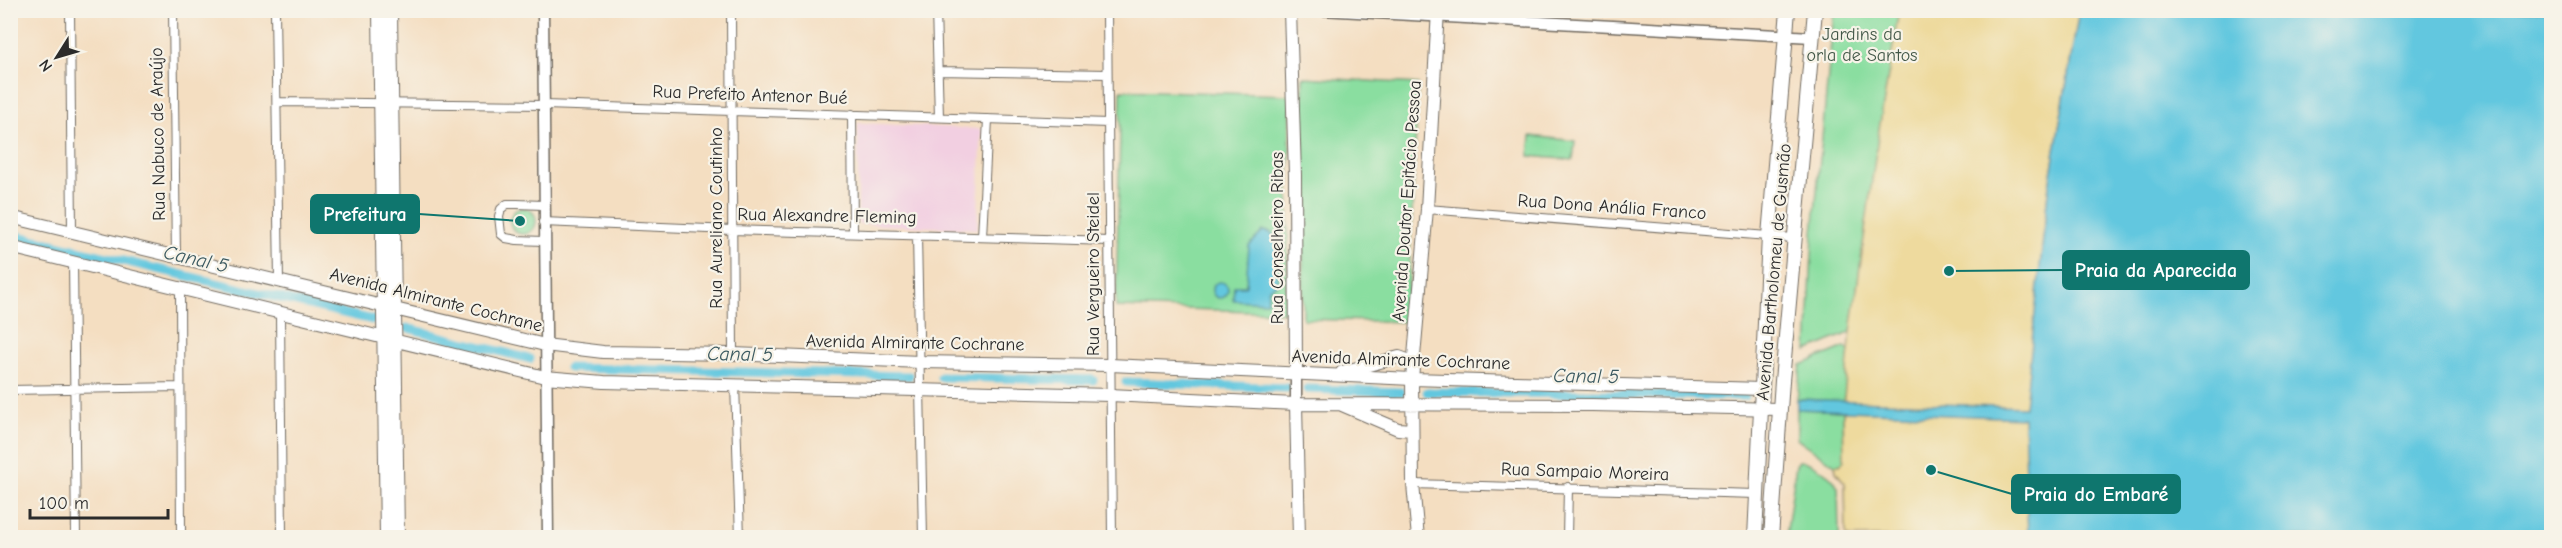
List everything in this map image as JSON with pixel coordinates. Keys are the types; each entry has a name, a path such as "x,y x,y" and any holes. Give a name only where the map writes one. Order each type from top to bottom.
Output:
{"main road":[{"path":"379,10 396,309 398,537"},
{"path":"386,537 382,305 385,103 391,10"},
{"name":"Rua Conselheiro Ribas","path":"1290,10 1295,175 1296,376"},
{"name":"Avenida Bartholomeu de Gusmão","path":"1755,537 1769,236 1788,10"},
{"name":"Avenida Bartholomeu de Gusmão","path":"1771,537 1794,238 1815,10"},
{"name":"Avenida Doutor Epitácio Pessoa","path":"1418,537 1413,484 1413,362 1427,209 1437,14"},
{"name":"Avenida Almirante Cochrane","path":"10,217 382,305 545,349 733,354 920,364 1110,367 1296,376 1334,375 1412,392 1780,409"},
{"name":"Avenida Almirante Cochrane","path":"10,247 545,375 604,382 1110,393 1335,403 1412,392 1762,389"},
{"path":"1334,375 1399,357 1413,362"},
{"name":"Rua Conselheiro Ribas","path":"1296,402 1299,537"},
{"path":"1335,403 1398,429 1413,430"}],"street":[{"path":"70,10 72,232"},
{"name":"Rua Nabuco de Araújo","path":"173,10 176,258"},
{"path":"276,10 279,282"},
{"path":"543,10 543,241 548,537"},
{"name":"Rua Aureliano Coutinho","path":"731,10 733,354"},
{"path":"936,10 939,117"},
{"name":"Rua Vergueiro Steidel","path":"1107,10 1112,537"},
{"path":"1321,10 1437,14 1812,37"},
{"path":"938,71 1107,74"},
{"name":"Rua Prefeito Antenor Bué","path":"277,102 544,105 1108,123"},
{"path":"852,114 853,232"},
{"path":"982,237 988,119"},
{"path":"543,205 507,204 501,208 499,225 501,234 506,238 543,241"},
{"name":"Rua Dona Anália Franco","path":"1427,209 1794,238"},
{"name":"Rua Alexandre Fleming","path":"543,222 1110,241"},
{"path":"917,235 923,537"},
{"path":"72,261 76,537"},
{"path":"180,288 181,537"},
{"path":"280,313 282,537"},
{"name":"Rua Conselheiro Ribas","path":"1296,376 1296,402"},
{"path":"735,384 740,537"},
{"path":"10,390 180,387"},
{"name":"Rua Sampaio Moreira","path":"1413,484 1756,494"},
{"path":"1567,537 1568,487"}],"shaded area":[{"path":"858,123 982,129 977,229 858,224"}],"green space":[{"name":"Jardins da orla de Santos","path":"1834,11 1899,11 1879,130 1851,332 1807,351 1813,233"},
{"path":"1303,77 1418,84 1407,322 1303,319"},
{"path":"1121,90 1291,95 1286,312 1116,307"},
{"path":"1531,136 1575,141 1573,160 1529,156"},
{"path":"523,208 532,212 536,221 532,230 523,234 514,230 510,221 514,212"},
{"path":"1845,347 1849,351 1844,401 1797,399 1801,365"},
{"path":"1797,409 1843,411 1844,460 1840,465 1835,465 1797,439"},
{"path":"1799,461 1822,470 1838,487 1839,537 1786,537 1796,465"}],"sand":[{"path":"1899,11 2079,11 2048,192 2025,418 2028,537 1846,537 1845,483 1836,472 1835,465 1840,465 1844,460 1843,406 1851,332 1879,130"}],"water":[{"path":"2079,11 2551,11 2551,537 2028,537 2024,418 1797,409 1797,399 2025,407 2048,192"},
{"path":"1263,231 1270,232 1278,239 1277,284 1269,288 1267,302 1233,300 1234,286 1246,286 1249,246"},
{"path":"1217,282 1223,282 1228,290 1226,296 1217,298 1212,293 1212,287"}],"waterway":[{"name":"Canal 5","path":"10,234 373,320"},
{"name":"Canal 5","path":"407,328 530,359"},
{"name":"Canal 5","path":"569,368 909,376"},
{"name":"Canal 5","path":"941,377 1093,380"},
{"name":"Canal 5","path":"1126,382 1287,388"},
{"name":"Canal 5","path":"1307,389 1401,392"},
{"name":"Canal 5","path":"1427,392 1744,396"}],"place":[{"name":"Prefeitura","path":"520,221"},
{"name":"Praia da Aparecida","path":"1949,271"},
{"name":"Praia do Embaré","path":"1931,470"}]}
